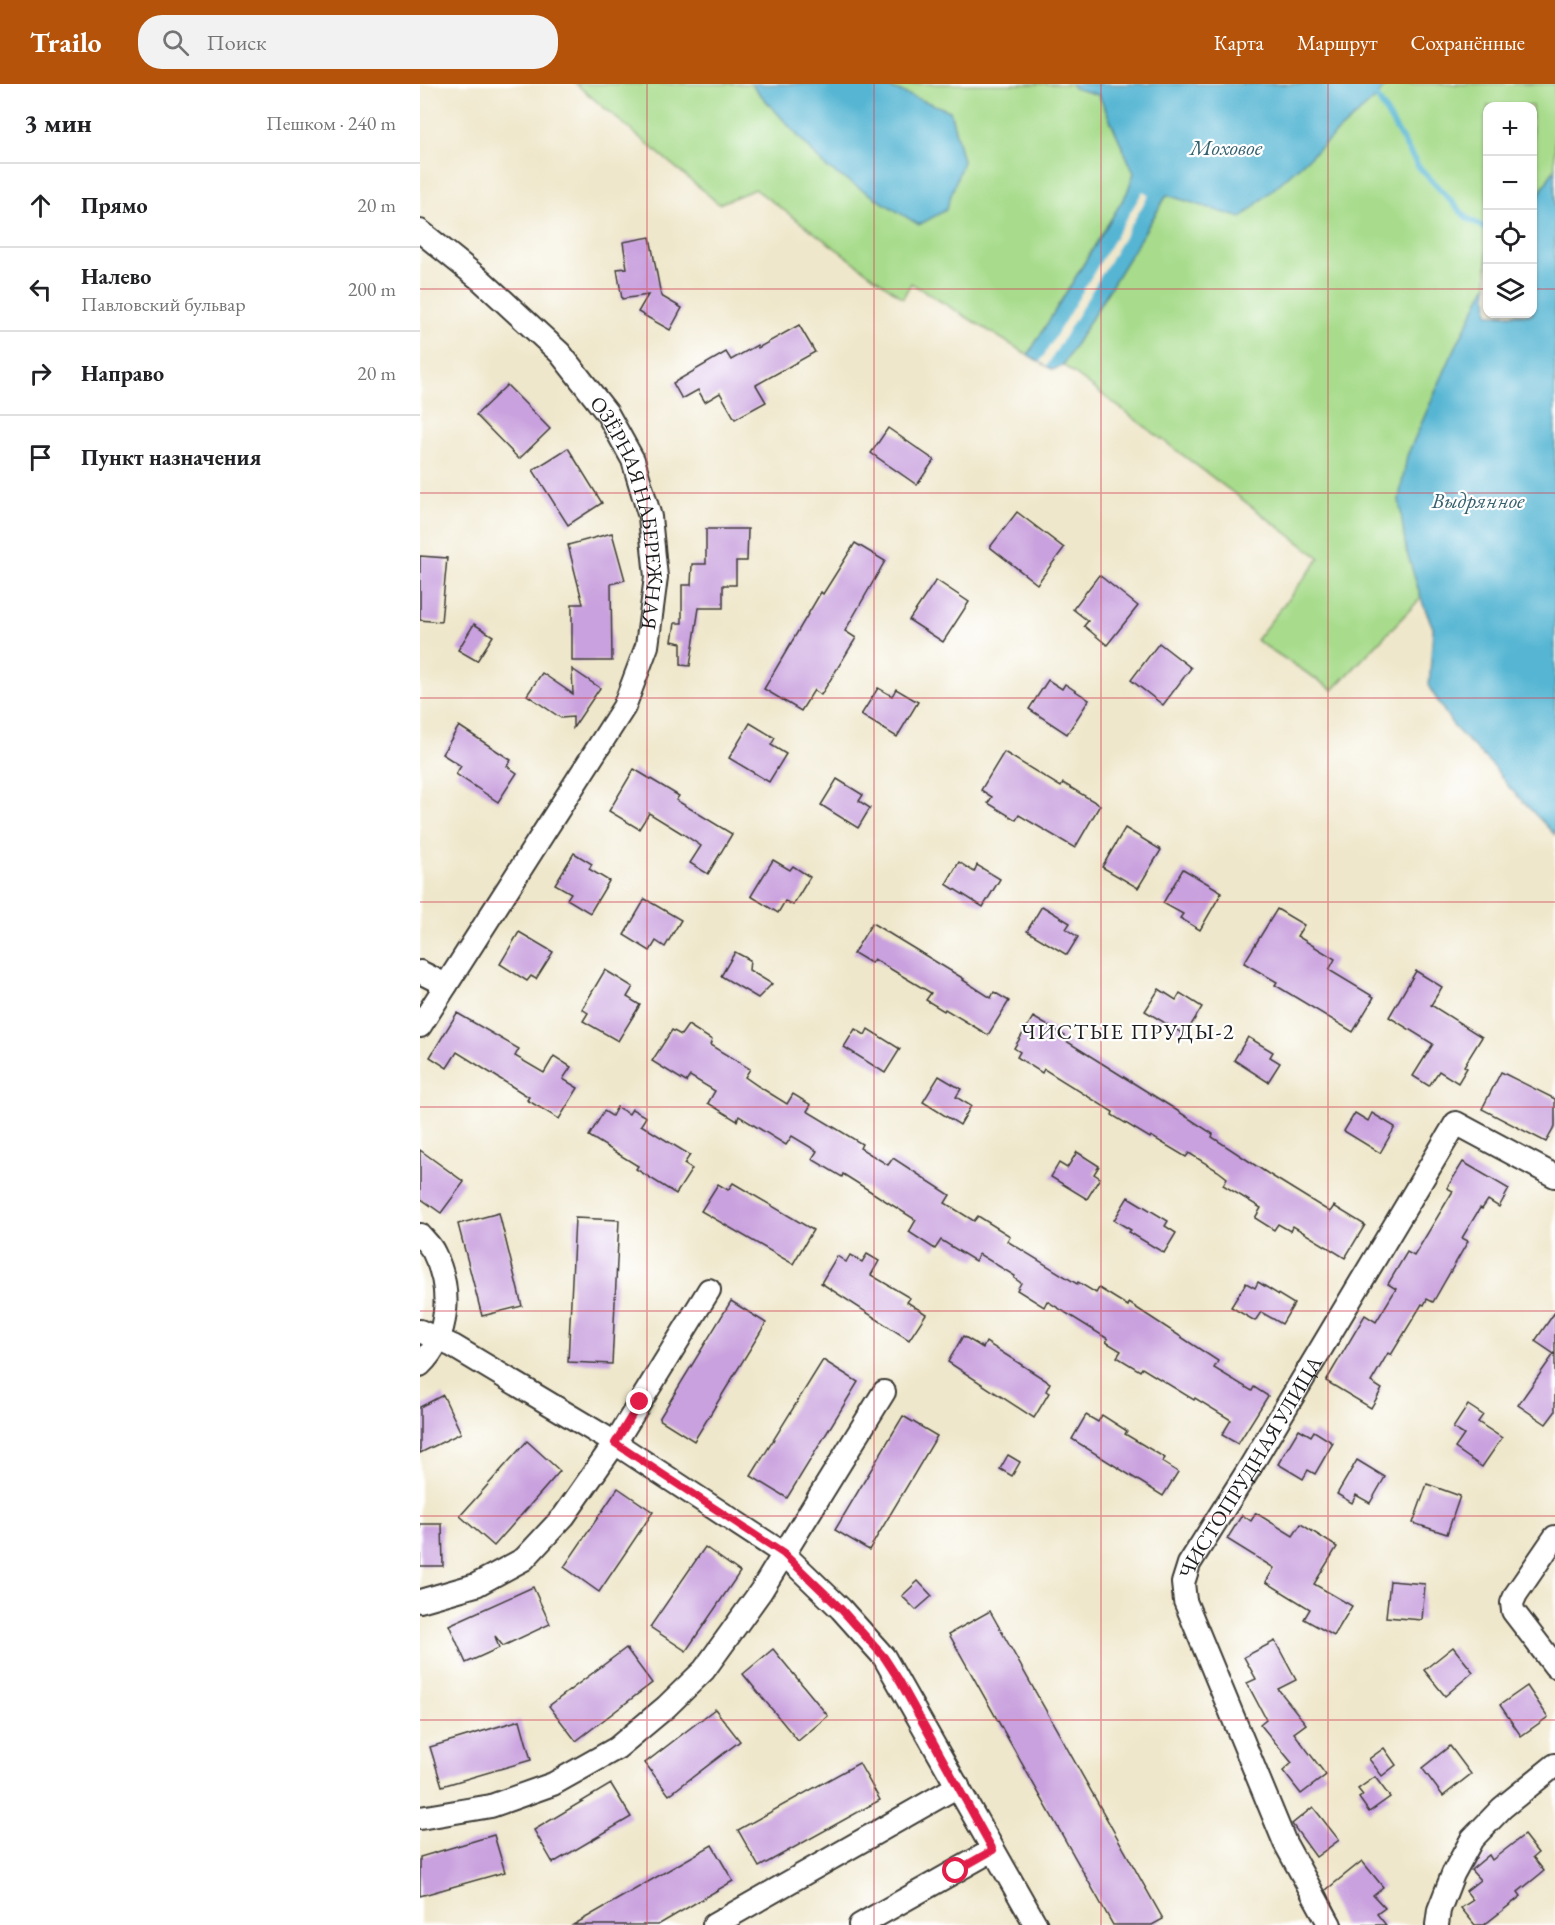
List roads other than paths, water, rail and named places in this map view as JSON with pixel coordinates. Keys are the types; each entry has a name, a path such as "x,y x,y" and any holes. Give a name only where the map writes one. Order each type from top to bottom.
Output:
{"street":[{"name":"ОЗЁРНАЯ НАБЕРЕЖНАЯ","path":"420,231 482,281 560,353 607,413 633,460 650,517 656,577 646,646 624,707 420,1026"},
{"path":"420,972 446,985"},
{"name":"ЧИСТОПРУДНАЯ УЛИЦА","path":"1330,1925 1285,1843 1185,1600 1183,1582 1189,1564 1249,1469 1456,1123 1555,1176"},
{"path":"420,1235 433,1251 444,1279 446,1309 429,1335 426,1359 420,1365"},
{"path":"420,1601 476,1585 524,1559 564,1515 615,1443 710,1290"},
{"path":"429,1335 615,1443 784,1554 841,1609 884,1657 1036,1925"},
{"path":"420,1818 491,1806 554,1784 617,1748 666,1707 704,1670 761,1591 884,1392"},
{"path":"1555,1537 1512,1603 1513,1611 1555,1666"},
{"path":"1437,1925 1439,1910 1453,1874 1472,1839 1502,1808 1555,1765"},
{"path":"714,1925 958,1786"},
{"path":"860,1925 993,1850"}],"water":[{"path":"751,84 880,84 950,111 963,161 946,210 919,225 827,168"},
{"name":"Моховое","path":"1072,84 1387,84 1377,97 1241,218 1167,195 1063,365 1053,370 1028,355 1127,193 1134,173 1099,95 1073,88"},
{"name":"Выдрянное","path":"1555,168 1555,835 1508,786 1494,767 1454,727 1429,687 1433,628 1406,549 1399,499 1407,456 1483,292 1483,318 1537,318 1537,197"}],"waterway":[{"path":"1377,97 1418,166 1467,218 1483,227"}],"district":[{"name":"ЧИСТЫЕ ПРУДЫ-2","path":"1128,1031"}]}
